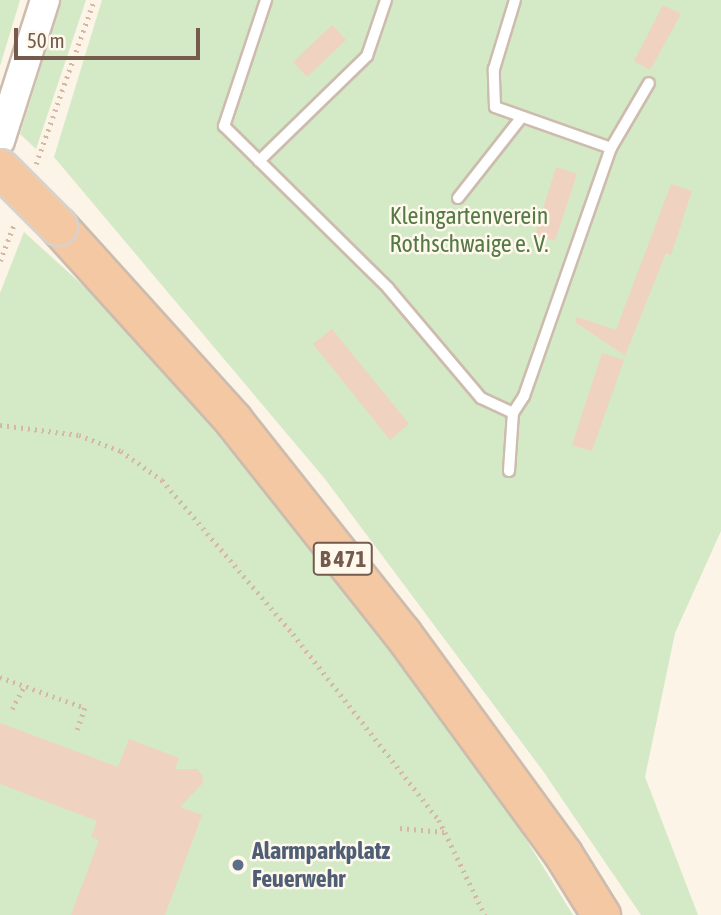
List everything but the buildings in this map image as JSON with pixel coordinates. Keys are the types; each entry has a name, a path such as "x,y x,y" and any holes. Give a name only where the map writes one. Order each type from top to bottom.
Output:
{"highway":[{"name":"B 471","path":"16,172 58,226 233,420 402,633 563,854 601,915"}],"street":[{"path":"0,141 44,0"}],"lane":[{"path":"266,0 224,126 388,288 481,398 513,414"},
{"path":"259,161 367,56 386,0"},
{"path":"515,0 494,69 495,107 611,148"},
{"path":"509,471 513,414 524,396 611,148 649,83"},
{"path":"458,198 521,118"}],"path":[{"path":"16,172 94,0"},
{"path":"0,261 18,214"},
{"path":"0,425 79,435 121,451 162,480 293,634 445,832 485,915"},
{"path":"0,677 85,708 77,731"},
{"path":"12,709 24,686"},
{"path":"400,828 445,832"}],"green space":[{"path":"0,0 20,0 0,66"},
{"path":"62,0 86,0 36,149 20,134"},
{"name":"Kleingartenverein Rothschwaige e. V.","path":"102,0 721,0 721,531 675,633 645,777 698,915 641,915 543,771 325,479 54,157"},
{"path":"24,232 142,339 280,503 471,751 573,915 0,915 0,293"}],"place":[{"name":"Alarmparkplatz Feuerwehr","path":"238,865"}]}
